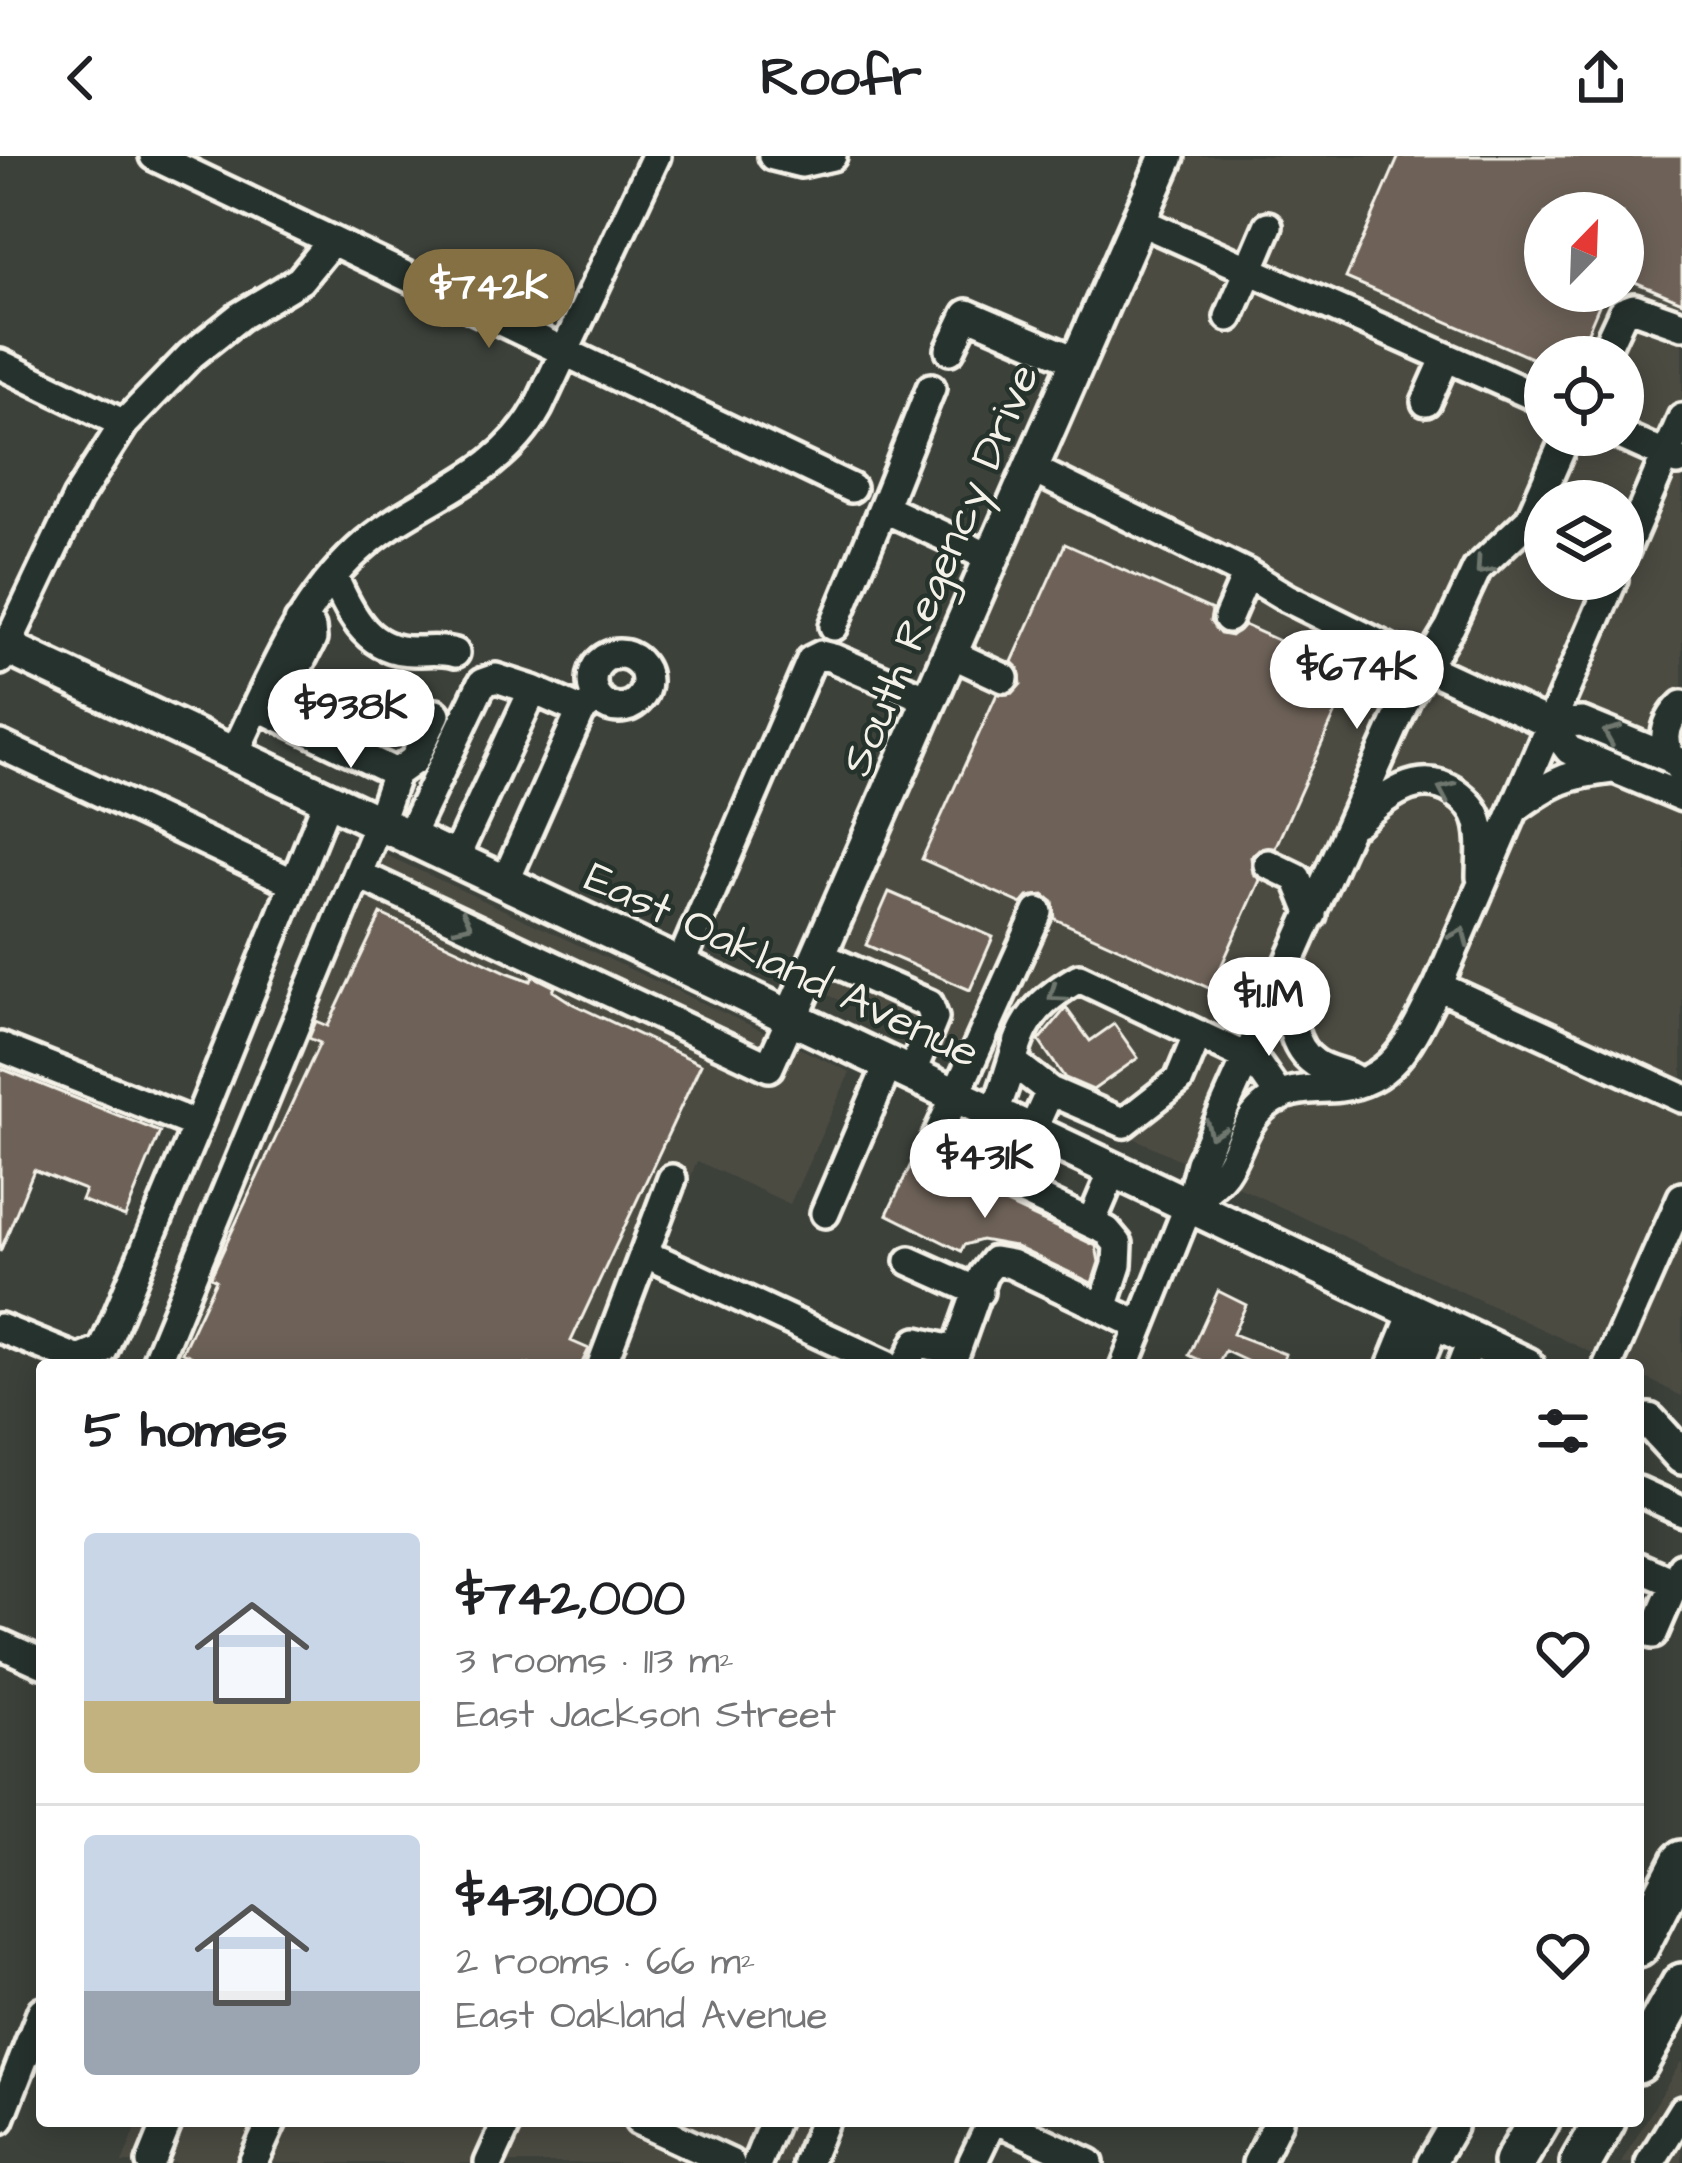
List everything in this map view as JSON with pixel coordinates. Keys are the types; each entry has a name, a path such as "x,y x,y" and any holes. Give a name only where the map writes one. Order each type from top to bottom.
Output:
{"highway":[{"path":"1644,1935 1682,1861"},
{"path":"1644,2052 1682,1984"},
{"path":"1514,2163 1535,2127"},
{"path":"1581,2163 1602,2127"}],"main road":[{"name":"South Regency Drive","path":"791,1018 1167,156"},
{"name":"East Oakland Avenue","path":"2,650 234,754 1425,1316 1467,1352 1499,1359"},
{"path":"1656,1421 1682,1457"}],"street":[{"path":"154,156 851,488"},
{"path":"234,754 265,710 298,622 333,576 376,534 471,479 511,448 538,409 656,156"},
{"path":"773,156 801,164 832,156"},
{"path":"1138,221 1524,391"},
{"path":"1229,317 1268,226"},
{"path":"2,650 77,498 124,424 191,355 240,316 300,280 331,242"},
{"path":"1612,336 1623,312 1634,308 1682,325"},
{"path":"950,350 967,314 1077,362"},
{"path":"1426,402 1446,356"},
{"path":"0,364 124,424"},
{"path":"834,626 932,388"},
{"path":"1644,515 1674,459 1682,418"},
{"path":"1644,446 1674,459"},
{"path":"1127,1359 1189,1205 1200,1163 1408,695 1477,569 1530,519 1558,456"},
{"path":"1030,468 1426,667 1550,724 1582,722 1678,764"},
{"path":"883,508 991,558"},
{"path":"1228,618 1247,574"},
{"path":"333,576 357,624 369,637 387,648 413,652 437,648 455,653"},
{"path":"1189,1205 1224,1173 1243,1130 1280,1096 1374,1078 1408,1046 1603,600"},
{"path":"950,653 1004,678"},
{"path":"680,965 811,660 821,655 833,658 932,701"},
{"path":"157,1359 358,874 394,830 482,683 496,678 589,705 505,882"},
{"path":"455,858 533,690"},
{"path":"1678,764 1665,731 1682,705"},
{"path":"265,710 396,773"},
{"path":"396,773 414,760 436,715"},
{"path":"1550,724 1569,750 1682,797"},
{"path":"0,745 294,883"},
{"path":"1516,807 1555,780 1616,769"},
{"path":"394,830 396,773"},
{"path":"1349,829 1408,784 1446,786 1478,817 1481,887"},
{"path":"81,1359 103,1350 328,799"},
{"path":"1312,916 1297,878 1269,860 1302,871 1334,865"},
{"path":"358,874 769,1066 791,1018"},
{"path":"1038,911 932,1148 1107,1231 1118,1244 1118,1265 1103,1308"},
{"path":"818,955 928,1004 934,1018 900,1068 825,1213"},
{"path":"1290,966 1292,1028 1298,1045 1318,1065 1359,1082"},
{"path":"994,1113 1016,1042 1031,1014 1048,996 1079,979 1246,1057 1280,1096"},
{"path":"1438,986 1682,1098"},
{"path":"1013,1062 1050,1090 1124,1124 1179,1080 1198,1034"},
{"path":"0,1047 197,1125"},
{"path":"1008,1184 1050,1090"},
{"path":"1091,1223 1114,1169"},
{"path":"604,1359 672,1179"},
{"path":"1611,1359 1682,1197"},
{"path":"661,1261 873,1359"},
{"path":"910,1261 979,1292"},
{"path":"909,1359 916,1342 956,1351 994,1261 1003,1261 1140,1326"},
{"path":"1396,1359 1425,1316"},
{"path":"1419,1359 1425,1316"},
{"path":"0,1328 77,1359"},
{"path":"1644,1494 1682,1511"},
{"path":"1644,1568 1679,1575 1654,1634 1644,1632"},
{"path":"0,1643 36,1660"},
{"path":"0,2119 36,2026"},
{"path":"1650,2163 1682,2111"},
{"path":"151,2163 166,2127"},
{"path":"253,2163 269,2127"},
{"path":"489,2163 505,2127"},
{"path":"652,2127 730,2163"},
{"path":"757,2163 772,2127"},
{"path":"807,2163 822,2127"},
{"path":"972,2163 993,2127"},
{"path":"1006,2127 1053,2155 1089,2163"},
{"path":"1053,2155 1065,2127"},
{"path":"1257,2163 1275,2127"},
{"path":"1431,2163 1452,2127"}],"shaded area":[{"path":"1190,156 1682,156 1682,1396 1644,1377 1644,1359 1605,1359 824,993"},
{"path":"352,839 850,1072 790,1204 697,1161 618,1359 144,1359"},
{"path":"1682,2060 1682,2163 1621,2163"},
{"path":"137,2127 810,2127 795,2163 122,2163"}],"building":[{"path":"1399,156 1682,156 1682,302 1644,286 1644,192 1524,192 1524,312 1596,312 1586,336 1524,336 1524,355 1346,278"},
{"path":"1065,544 1212,610 1210,621 1220,634 1231,636 1244,625 1353,674 1275,848 1259,849 1251,857 1253,873 1260,880 1211,989 1055,919 1053,902 1044,895 1028,897 1022,904 922,859 997,694 1013,693 1021,684 1019,669 1012,662"},
{"path":"889,892 993,937 970,990 866,945"},
{"path":"381,914 509,973 531,981 533,976 555,987 553,991 573,1004 701,1064 571,1341 589,1349 584,1359 197,1359 182,1352 216,1280 212,1274 320,1043 309,1038 316,1021 328,1026"},
{"path":"1066,1008 1090,1041 1114,1024 1138,1058 1093,1090 1065,1078 1039,1041"},
{"path":"0,1068 160,1132 125,1217 81,1200 85,1190 34,1170 0,1252"},
{"path":"913,1160 1096,1246 1099,1262 1092,1283 1014,1246 981,1240 964,1245 961,1251 887,1214"},
{"path":"1218,1291 1246,1305 1233,1334 1285,1354 1286,1359 1242,1359 1225,1351 1221,1359 1189,1355"}]}
